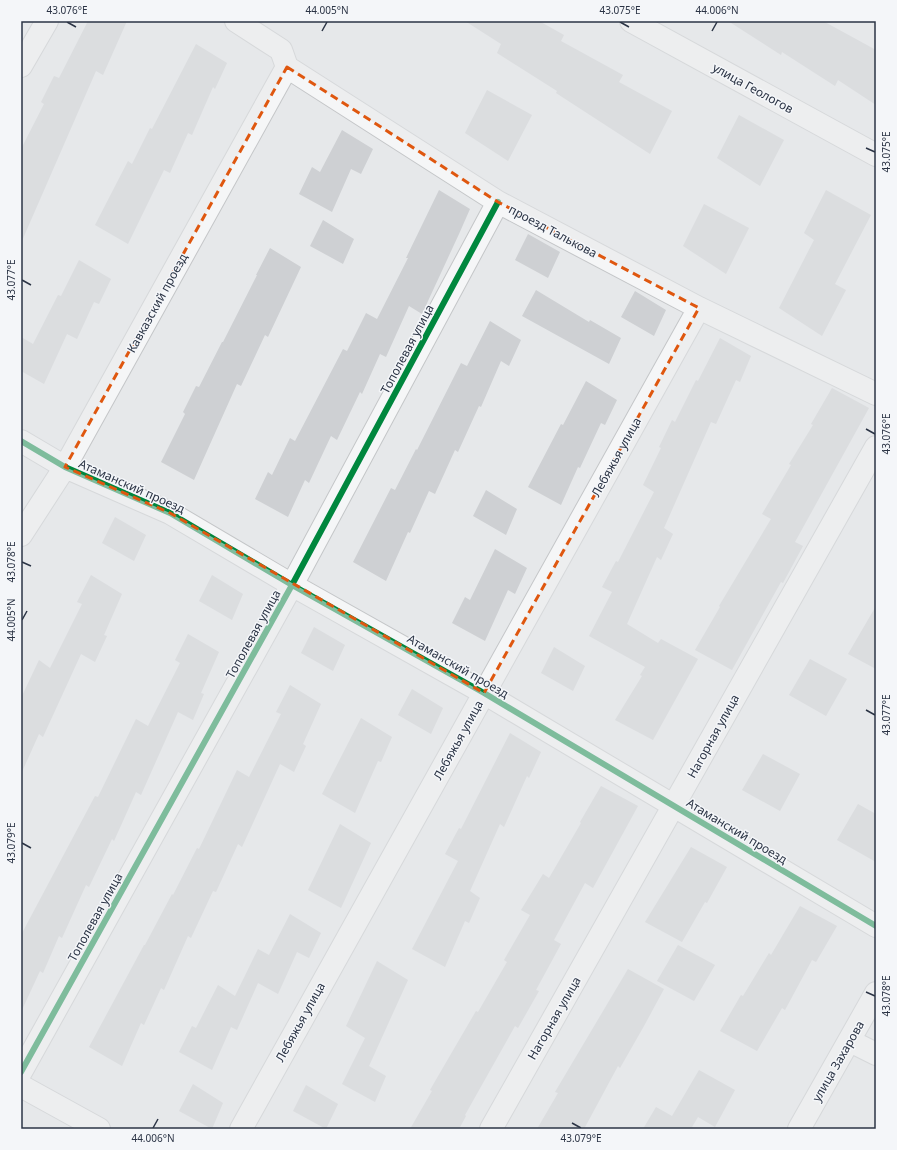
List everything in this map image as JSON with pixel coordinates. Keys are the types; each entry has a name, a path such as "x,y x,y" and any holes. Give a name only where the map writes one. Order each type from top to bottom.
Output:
{"street":[{"path":"21,66 47,21"},
{"path":"236,21 281,50 287,67"},
{"name":"улица Геологов","path":"631,21 876,155"},
{"name":"проезд Талькова","path":"287,67 498,202 700,308 876,394"},
{"name":"Кавказский проезд","path":"21,535 65,467 287,67"},
{"name":"Тополевая улица","path":"21,1072 292,585 498,202"},
{"name":"Лебяжья улица","path":"241,1129 700,308"},
{"name":"Атаманский проезд","path":"21,441 65,467 170,513 292,585 484,693 876,926"},
{"name":"Нагорная улица","path":"491,1129 876,446"},
{"name":"улица Захарова","path":"799,1129 876,993"},
{"path":"850,1041 876,1054"},
{"path":"21,1086 99,1129"}],"highlighted area":[{"path":"287,67 498,202 699,308 484,693 170,513 65,467"}],"building":[{"path":"88,21 127,21 103,75 96,71 21,243 21,149 44,104 41,102 54,76 59,78"},
{"path":"465,21 539,21 564,35 561,41 623,75 619,82 672,111 650,154 556,93 557,91 497,53 501,44"},
{"path":"728,21 823,21 876,50 876,105 838,80 835,86 782,52 781,55"},
{"path":"196,44 227,63 215,89 213,87 192,135 188,133 170,173 164,170 128,244 95,225 128,161 132,164 150,128 152,129"},
{"path":"487,90 532,115 508,161 465,133"},
{"path":"739,115 784,140 760,186 717,158"},
{"path":"342,130 373,149 361,174 351,169 332,212 299,194 312,167 320,172"},
{"path":"439,190 470,209 459,234 422,314 409,306 386,357 380,354 362,394 360,392 337,440 331,436 309,483 305,480 288,517 255,499 268,472 272,475 290,438 295,441 343,349 347,351 366,313 377,319 408,258 406,258"},
{"path":"826,190 871,215 835,284 846,290 822,336 779,308 814,240 804,233"},
{"path":"704,204 749,228 726,274 683,246"},
{"path":"323,220 354,239 343,264 310,246"},
{"path":"528,234 560,252 548,278 515,260"},
{"path":"270,248 301,267 268,337 265,335 241,386 237,384 194,480 161,462 185,414 183,412 196,386 199,387"},
{"path":"79,260 111,279 99,304 94,302 77,339 67,334 44,384 21,371 21,337 33,344 58,295 61,296"},
{"path":"536,290 589,322 590,320 621,338 609,364 522,316"},
{"path":"635,291 666,310 654,336 621,317"},
{"path":"490,321 521,340 509,366 501,361 481,407 479,406 458,452 455,450 435,494 429,491 410,533 408,532 386,581 353,562 391,488 395,490 416,449 417,450 461,363 467,366"},
{"path":"720,338 751,356 740,382 736,380 716,424 711,422 664,528 673,534 661,560 657,557 627,624 658,643 661,639 698,659 653,740 615,720 642,676 640,675 645,667 589,636 612,592 602,587 616,561 618,562 654,492 643,485 661,448 659,447 672,420 675,422 696,380 698,381"},
{"path":"586,381 617,400 605,425 601,423 580,468 578,467 561,505 528,487 561,424 563,425"},
{"path":"832,388 869,408 795,542 803,546 783,583 781,582 732,670 695,650 720,607 719,606 771,519 762,514 791,465 789,464 813,425 811,424"},
{"path":"486,490 517,509 506,535 473,516"},
{"path":"115,517 146,535 134,561 102,543"},
{"path":"495,549 527,568 515,594 508,590 485,641 452,623 465,597 470,600"},
{"path":"91,575 122,594 104,635 107,636 95,662 81,654 43,737 39,734 21,774 21,698 39,660 50,668 82,604 77,602"},
{"path":"212,575 243,594 232,620 199,601"},
{"path":"876,606 876,669 848,654"},
{"path":"314,627 345,645 333,671 301,653"},
{"path":"188,634 219,652 201,693 204,694 193,720 178,712 141,795 136,792 114,841 112,839 89,887 86,885 62,938 59,936 43,973 40,971 21,1012 21,935 95,796 98,797 136,719 148,726 180,663 175,660"},
{"path":"554,647 585,666 573,691 541,673"},
{"path":"810,659 847,679 826,716 789,695"},
{"path":"290,685 321,704 303,744 306,746 294,772 280,764 242,847 238,844 216,892 213,891 191,938 188,936 164,990 161,988 144,1025 141,1023 122,1066 89,1047 172,894 173,895 197,848 199,849 237,770 249,777 281,714 276,712"},
{"path":"412,689 443,708 431,734 398,715"},
{"path":"361,718 392,737 381,762 378,761 355,813 322,794"},
{"path":"510,733 541,752 529,778 527,776 504,827 500,824 470,891 480,898 469,923 465,921 445,967 412,949 458,861 445,854 459,828 461,829"},
{"path":"763,754 800,774 780,811 742,790"},
{"path":"601,786 638,806 593,888 585,883 554,940 561,944 536,990 539,991 518,1028 515,1026 465,1115 466,1116 459,1129 410,1129 432,1091 430,1090 476,1011 478,1012 507,962 504,960 530,915 521,910 543,874 549,878"},
{"path":"858,804 876,814 876,862 837,840"},
{"path":"340,824 371,843 341,908 308,890"},
{"path":"691,847 727,867 707,903 705,902 682,942 645,922"},
{"path":"800,906 837,926 816,962 812,960 785,1010 782,1008 757,1051 720,1031 741,995 743,996 769,953 771,955"},
{"path":"290,914 321,933 309,958 297,952 278,994 258,983 237,1030 231,1027 212,1070 179,1052 192,1026 196,1028 218,985 235,996 258,949 269,955"},
{"path":"678,945 715,965 694,1001 657,981"},
{"path":"377,961 408,980 369,1066 386,1076 375,1102 342,1084 365,1038 346,1026"},
{"path":"628,969 664,989 644,1026 620,1068 618,1066 584,1129 537,1129 558,1093 555,1092"},
{"path":"699,1070 735,1090 715,1127 698,1117 692,1127 696,1129 643,1129 656,1107 672,1116"},
{"path":"193,1084 223,1103 212,1129 179,1111"},
{"path":"306,1085 338,1104 326,1129 293,1111"}],"cycle path":[{"path":"21,1072 292,585 498,202"},
{"path":"21,441 65,467 170,513 292,585 484,693 876,926"}]}
